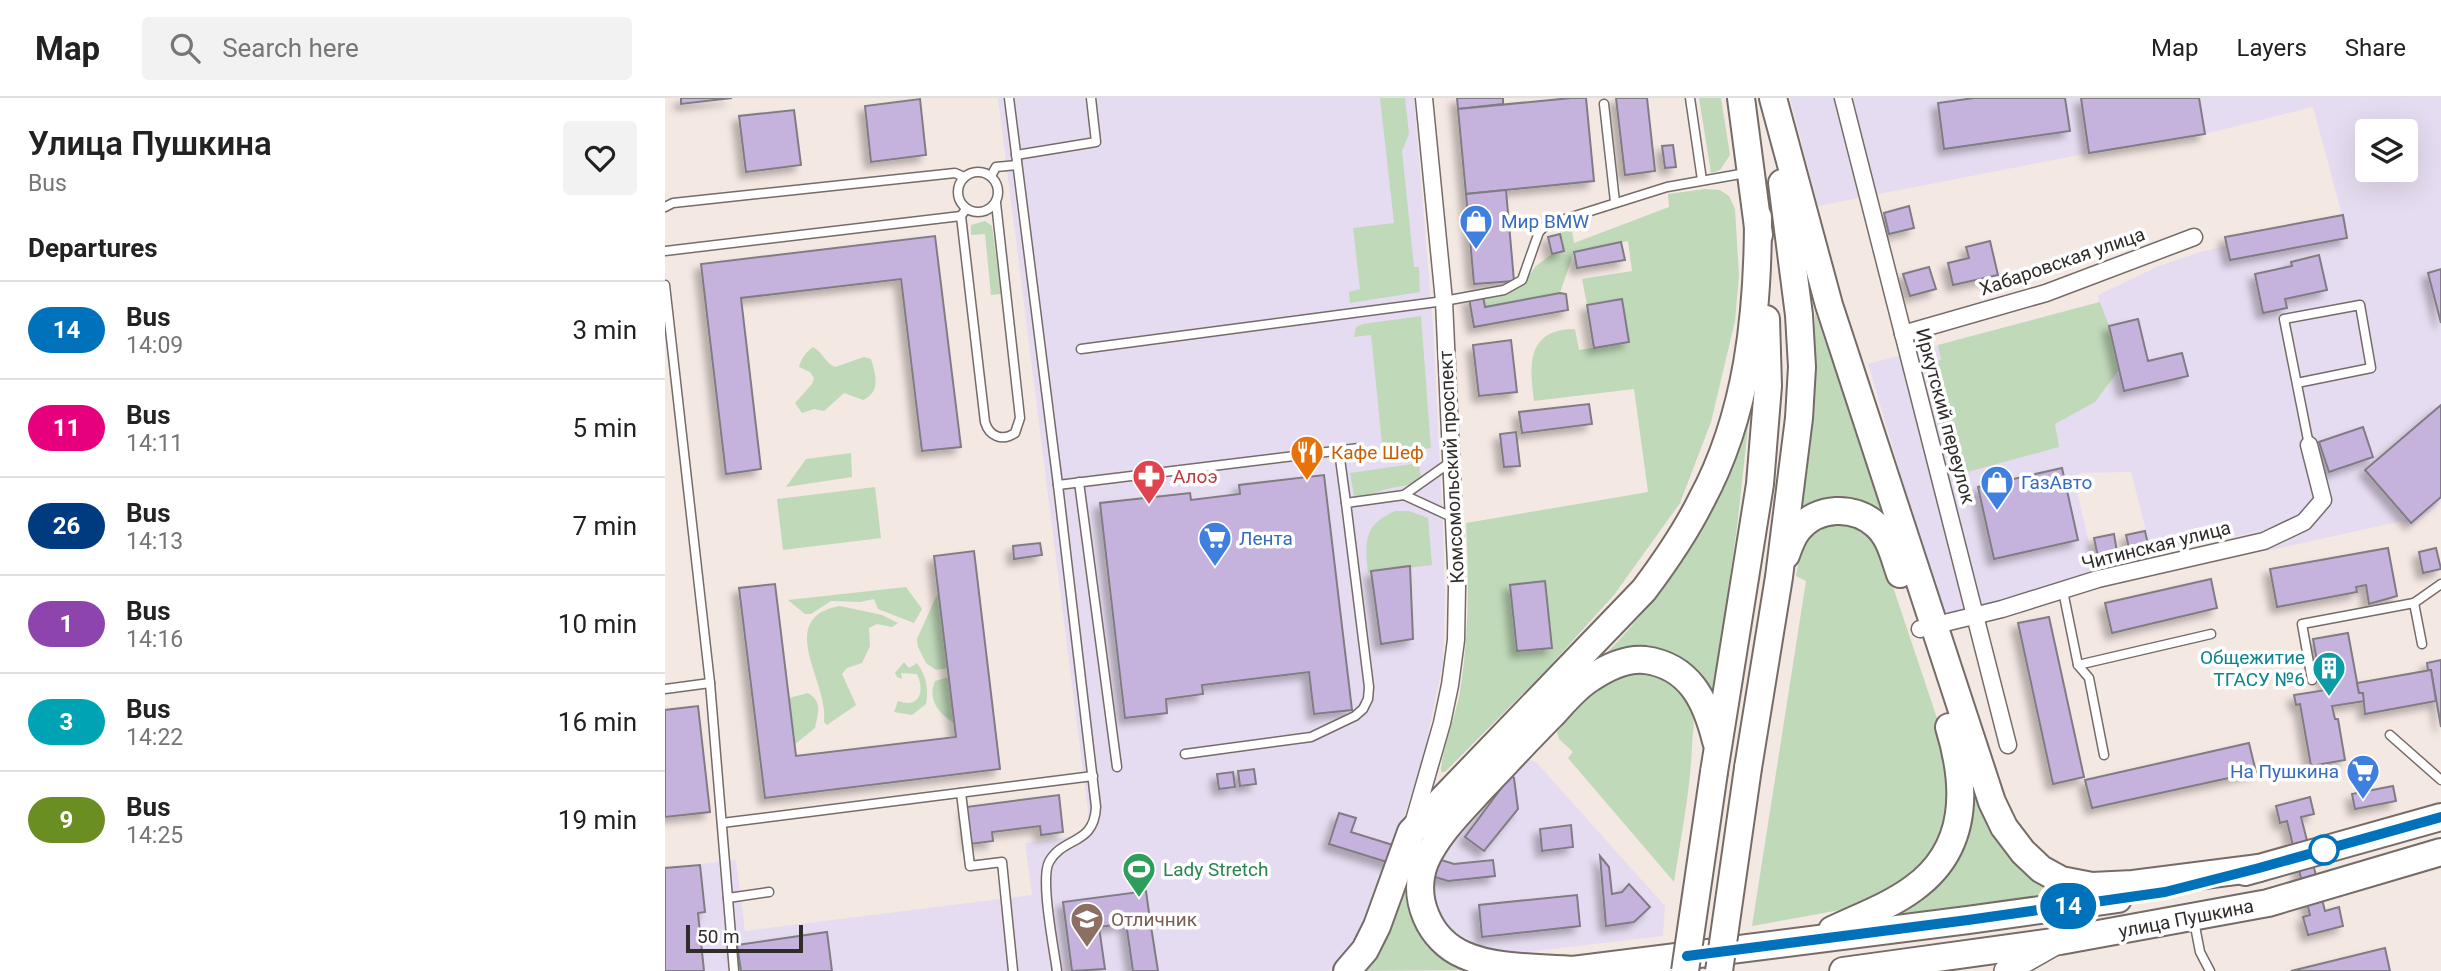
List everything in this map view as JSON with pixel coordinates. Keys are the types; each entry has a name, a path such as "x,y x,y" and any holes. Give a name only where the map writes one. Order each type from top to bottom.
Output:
{"main road":[{"path":"1685,971 1760,484 1768,386 1768,347 1758,217 1741,98"},
{"path":"1719,971 1779,577 1799,418 1802,367 1799,315 1772,98"},
{"path":"1772,98 1829,305 1927,627 1991,802 2014,842 2041,869 2061,880 2092,886 2133,884 2259,868"},
{"path":"1347,971 1365,950 1377,926 1411,832 1644,590 1676,546 1703,499 1724,449 1751,349 1758,282 1758,217"},
{"path":"1779,577 1798,530 1809,520 1839,510 1859,513 1877,526 1889,542 1927,627 1957,752 1962,798 1952,839 1932,873 1913,889 1810,940"},
{"name":"улица Пушкина","path":"1716,759 1710,718 1690,681 1673,667 1643,660 1612,665 1588,679 1464,808 1432,848 1424,864 1419,885 1422,906 1435,933 1461,954 1482,961 1569,970 1968,920 2165,892 2441,817"},
{"name":"улица Пушкина","path":"1843,971 2060,941 2269,903 2441,852"},
{"path":"2006,971 2060,941"}],"street":[{"name":"Комсомольский проспект","path":"1411,832 1442,723 1454,653 1457,587 1444,301 1425,98"},
{"name":"Иркутский переулок","path":"1843,98 2008,745"},
{"name":"Хабаровская улица","path":"1903,334 2046,293 2194,237"},
{"name":"Читинская улица","path":"1927,627 1977,616 2098,579 2264,541 2304,522 2323,500 2309,445"}],"lane":[{"path":"1009,98 1096,807 1093,825 1087,834 1053,856 1045,872 1057,971"},
{"path":"1016,155 1096,142 1091,98"},
{"path":"1690,98 1702,180"},
{"path":"1604,104 1615,202"},
{"path":"991,176 996,167 1017,164"},
{"path":"976,172 991,176 999,191 996,203 1020,418 1015,433 1005,437 989,432 985,422 964,212 958,197 964,177 976,172"},
{"path":"1081,349 1444,301 1514,286 1526,273 1539,232 1546,225 1667,187 1752,172"},
{"path":"665,207 673,203 955,173 964,177"},
{"path":"665,251 964,212 979,213 996,203"},
{"path":"665,285 710,682 734,971"},
{"path":"2297,383 2371,368 2360,305 2284,319 2309,445"},
{"path":"1058,485 1359,448"},
{"path":"1185,754 1311,737 1355,716 1363,709 1368,699 1369,687 1339,451"},
{"path":"1346,503 1404,495 1452,461"},
{"path":"1079,482 1117,767"},
{"path":"1404,495 1454,518"},
{"path":"2312,680 2302,624 2414,603 2441,584"},
{"path":"2063,591 2078,664 2089,678 2105,755"},
{"path":"2414,603 2422,644"},
{"path":"2078,664 2211,634"},
{"path":"665,689 710,682"},
{"path":"2390,735 2441,780"},
{"path":"722,823 1093,776"},
{"path":"961,793 970,866 1002,862 1013,971"},
{"path":"728,898 769,892"},
{"path":"2193,918 2200,952 2210,971"}],"shaded area":[{"path":"998,98 1414,98 1433,325 1445,596 1443,662 1423,759 1378,896 1347,957 1328,971 665,971 665,868 736,860 745,931 1032,895 1025,843 1074,836 1084,829 1089,820"},
{"path":"1790,98 2441,98 2441,502 2412,527 2402,521 2267,551 2261,531 2152,554 2131,472 2080,473 2074,479 2096,572 2000,603 1942,614 1868,364 2099,302 2098,295 2159,266 2226,246 2225,237 2342,215 2313,107 2205,134 2089,153 1818,206"},
{"path":"1527,759 1536,762 1665,906 1663,936 1526,952 1490,952 1464,947 1436,922 1428,885 1438,852"}],"green space":[{"path":"1380,98 1405,98 1409,134 1402,151 1414,267 1419,267 1420,292 1350,303 1349,292 1360,289 1353,228 1394,223"},
{"path":"1699,98 1721,98 1730,155 1720,170 1711,173"},
{"path":"1705,189 1720,190 1729,196 1735,209 1739,276 1735,321 1711,422 1680,503 1614,595 1547,669 1445,772 1441,772 1443,754 1460,692 1465,650 1468,586 1466,523 1648,492 1634,389 1534,401 1532,387 1535,351 1548,335 1575,329 1579,350 1628,342 1622,300 1587,305 1582,279 1632,271 1628,241 1574,252 1560,293 1485,307 1483,296 1509,291 1522,285 1536,266 1552,254 1563,251 1560,234 1571,226 1574,243 1669,207 1668,194"},
{"path":"985,221 992,226 1001,294 991,295 985,234 971,235 971,225"},
{"path":"2100,302 2109,326 2119,370 2095,402 2055,424 2059,447 1964,473 1960,468 1951,470 1922,364 1941,360 1938,345"},
{"path":"1815,312 1889,527 1799,519 1811,416"},
{"path":"1421,316 1431,448 1383,454 1371,335 1354,337 1356,327"},
{"path":"813,347 835,367 864,357 871,359 876,382 869,397 863,400 844,393 824,411 814,409 802,413 795,403 814,378 810,372 799,367 804,356"},
{"path":"1749,418 1714,693 1683,661 1600,660 1648,606 1689,548 1723,486"},
{"path":"851,453 852,477 786,487 806,459"},
{"path":"1419,463 1421,479 1416,482 1357,500 1354,496 1350,473"},
{"path":"875,487 881,538 783,550 777,499"},
{"path":"1395,511 1409,511 1428,518 1432,565 1368,573 1368,536 1377,522"},
{"path":"1844,524 1859,525 1873,540 1889,575 1948,751 1947,810 1940,839 1926,867 1900,887 1857,907 1752,926 1806,581 1796,576 1798,564 1809,539 1822,529"},
{"path":"906,587 922,609 914,623 878,609 874,599 860,602 831,601 811,614 805,614 788,600"},
{"path":"939,590 948,668 936,670 926,663 917,639"},
{"path":"840,606 882,615 898,623 892,627 877,624 869,628 870,646 862,663 847,668 842,674 856,705 827,725 824,722 824,706 807,638 810,624 820,613"},
{"path":"904,662 909,668 917,663 923,672 927,688 926,704 912,715 894,712 898,701 911,703 916,700 921,687 917,674 901,673 902,679 897,677 895,673"},
{"path":"1643,672 1668,680 1681,690 1691,705 1693,714 1689,781 1674,882 1568,758 1573,752 1559,739 1557,732 1594,692 1614,680"},
{"path":"949,677 954,723 939,711 932,694 935,681"},
{"path":"808,693 818,704 815,728 794,745 789,698"},
{"path":"1978,797 2068,894 1892,915 1970,799"},
{"path":"1409,869 1411,888 1476,970 1363,971"}],"building":[{"path":"681,98 732,98 681,104"},
{"path":"1457,98 1503,98 1503,104 1458,109"},
{"path":"1586,98 1594,181 1466,194 1458,109"},
{"path":"1616,98 1647,98 1655,171 1625,175"},
{"path":"1974,98 2065,98 2070,131 1944,149 1938,103"},
{"path":"2081,98 2199,98 2205,134 2089,153"},
{"path":"920,99 926,155 871,162 865,106"},
{"path":"794,110 801,165 746,172 739,116"},
{"path":"1673,145 1676,167 1665,168 1662,146"},
{"path":"1506,190 1514,281 1474,284 1466,194"},
{"path":"1909,206 1914,228 1889,234 1884,213"},
{"path":"2343,215 2347,238 2230,260 2225,237"},
{"path":"1560,234 1564,251 1552,254 1548,237"},
{"path":"935,236 961,447 922,451 901,279 741,298 761,469 726,474 701,264"},
{"path":"1990,241 1998,275 1953,285 1948,263 1969,258 1966,247"},
{"path":"1621,242 1625,260 1577,268 1574,252"},
{"path":"2319,255 2327,290 2285,299 2287,308 2263,313 2255,274 2292,266 2291,262"},
{"path":"1929,267 1936,289 1910,296 1903,274"},
{"path":"2441,269 2441,323 2428,273"},
{"path":"1566,294 1568,310 1474,327 1469,298 1483,296 1485,307"},
{"path":"1622,299 1629,342 1594,348 1587,305"},
{"path":"2138,319 2148,361 2182,353 2188,376 2124,391 2109,326"},
{"path":"1511,340 1517,392 1479,396 1473,345"},
{"path":"1589,404 1592,424 1522,433 1519,412"},
{"path":"2441,405 2441,497 2411,523 2365,470"},
{"path":"2363,427 2373,457 2329,472 2319,442"},
{"path":"1516,432 1520,466 1504,467 1500,434"},
{"path":"2062,468 2078,540 1994,559 1978,487"},
{"path":"1324,475 1352,710 1314,714 1309,672 1202,685 1203,694 1166,699 1167,713 1125,718 1100,503 1190,493 1191,500 1240,494 1239,485"},
{"path":"2145,531 2150,553 2131,557 2126,535"},
{"path":"2114,534 2118,558 2099,562 2094,538"},
{"path":"1040,543 1042,555 1014,559 1013,546"},
{"path":"2388,548 2397,596 2369,604 2366,585 2356,587 2357,592 2277,607 2270,569"},
{"path":"2436,548 2441,569 2423,573 2419,552"},
{"path":"974,551 1000,769 765,798 739,588 775,584 796,756 956,737 934,556"},
{"path":"1410,566 1413,639 1381,644 1371,571"},
{"path":"2211,579 2217,608 2112,633 2105,603"},
{"path":"1545,581 1552,648 1517,651 1510,585"},
{"path":"2049,617 2084,777 2053,784 2018,623"},
{"name":"Общежитие ТГАСУ №6","path":"2348,633 2359,693 2363,693 2365,701 2332,706 2335,719 2338,719 2345,760 2311,766 2300,704 2296,705 2294,695 2326,690 2324,677 2320,678 2313,639"},
{"path":"2441,660 2441,727 2431,670 2428,670 2427,663"},
{"path":"2431,670 2436,701 2365,714 2363,693 2359,693 2357,683"},
{"path":"698,706 710,812 665,817 665,710"},
{"path":"2249,743 2256,772 2092,808 2085,780"},
{"path":"1254,769 1256,784 1240,786 1238,771"},
{"path":"1233,772 1235,787 1219,789 1217,774"},
{"path":"1511,775 1514,778 1518,809 1484,851 1465,837"},
{"path":"2393,786 2396,801 2355,809 2352,794"},
{"path":"1059,795 1063,832 1041,835 1040,826 992,832 993,841 970,844 966,807"},
{"path":"2310,797 2314,814 2301,817 2325,911 2339,907 2343,926 2308,935 2303,917 2310,915 2287,821 2280,823 2276,806"},
{"path":"1339,813 1356,818 1351,832 1454,864 1493,860 1495,876 1448,881 1329,844"},
{"path":"1571,825 1573,847 1542,851 1540,829"},
{"path":"1600,856 1609,867 1612,894 1622,892 1629,884 1650,907 1634,922 1606,926"},
{"path":"700,865 705,912 698,913 704,971 665,971 665,868"},
{"path":"1146,891 1150,920 1099,927 1105,969 1072,971 1063,902"},
{"path":"1577,895 1580,926 1482,937 1479,905"},
{"path":"1150,920 1158,971 1133,971 1126,923"},
{"path":"827,932 832,971 741,971 737,945"},
{"path":"2385,948 2390,971 2291,971"}],"bus line":[{"name":"14","path":"1687,956 2165,892 2441,817"}],"place":[{"name":"Мир BMW","path":"1476,251"},
{"name":"Кафе Шеф","path":"1307,482"},
{"name":"Алоэ","path":"1149,506"},
{"name":"ГазАвто","path":"1997,512"},
{"name":"Лента","path":"1215,568"},
{"name":"Общежитие ТГАСУ №6","path":"2329,698"},
{"name":"На Пушкина","path":"2363,801"},
{"name":"Lady Stretch","path":"1139,899"},
{"name":"Отличник","path":"1087,949"}]}
